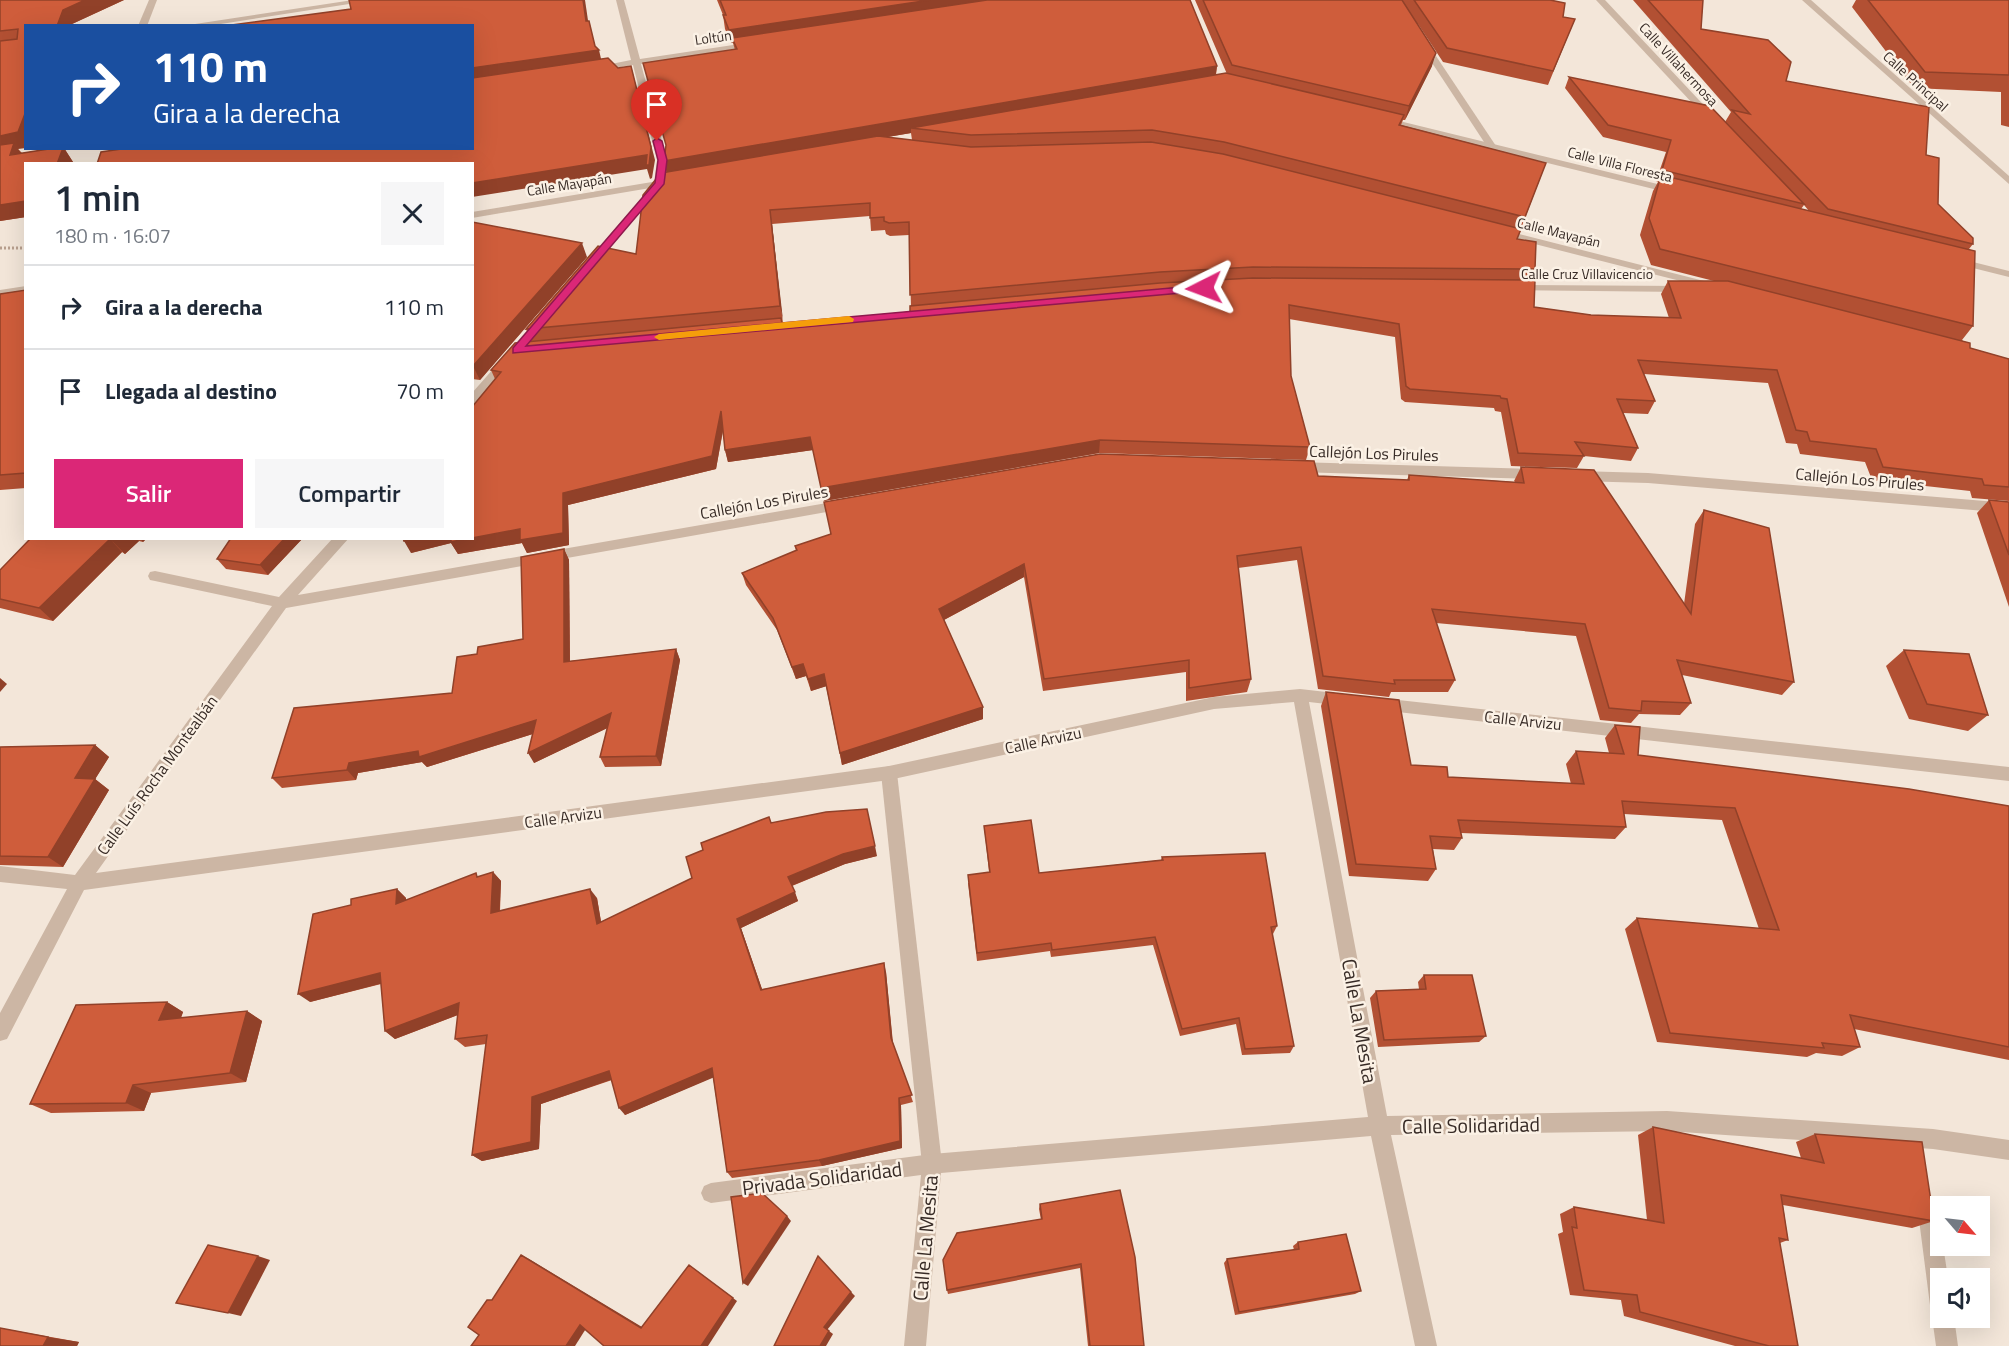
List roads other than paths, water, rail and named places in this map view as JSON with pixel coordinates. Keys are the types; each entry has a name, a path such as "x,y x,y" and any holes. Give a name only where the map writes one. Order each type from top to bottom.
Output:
{"street":[{"path":"143,24 153,0"},
{"path":"200,24 371,0"},
{"path":"584,271 659,184 662,160 620,0"},
{"name":"Calle Villahermosa","path":"1600,0 1723,130"},
{"name":"Calle Principal","path":"1806,0 2009,181"},
{"path":"1414,29 1491,146"},
{"name":"Loltún","path":"591,69 768,43"},
{"name":"Calle Villa Floresta","path":"1375,118 1687,194"},
{"name":"Calle Mayapán","path":"474,215 683,180"},
{"name":"Calle Mayapán","path":"1484,228 1725,289"},
{"path":"1940,257 2009,274"},
{"name":"Calle Cruz Villavicencio","path":"1499,288 1725,289"},
{"path":"0,293 24,289"},
{"path":"478,388 517,350 547,315"},
{"path":"517,350 541,348"},
{"name":"Callejón Los Pirules","path":"1278,466 1648,478 2009,508"},
{"name":"Callejón Los Pirules","path":"282,603 854,503"},
{"name":"Calle Luís Rocha Montealbán","path":"0,1032 79,883 282,603 340,540"},
{"path":"155,576 282,603"},
{"name":"Calle Arvizu","path":"0,874 79,883 889,773 1214,703 1300,695 2009,774"},
{"name":"Calle La Mesita","path":"1300,695 1379,1126 1426,1346"},
{"name":"Calle La Mesita","path":"889,773 932,1164 915,1346"},
{"name":"Calle Solidaridad","path":"932,1164 1379,1126 1667,1121 1933,1139 2009,1150"},
{"name":"Privada Solidaridad","path":"711,1193 932,1164"},
{"path":"1926,1201 1936,1268"},
{"path":"1945,1328 1947,1346"}]}
